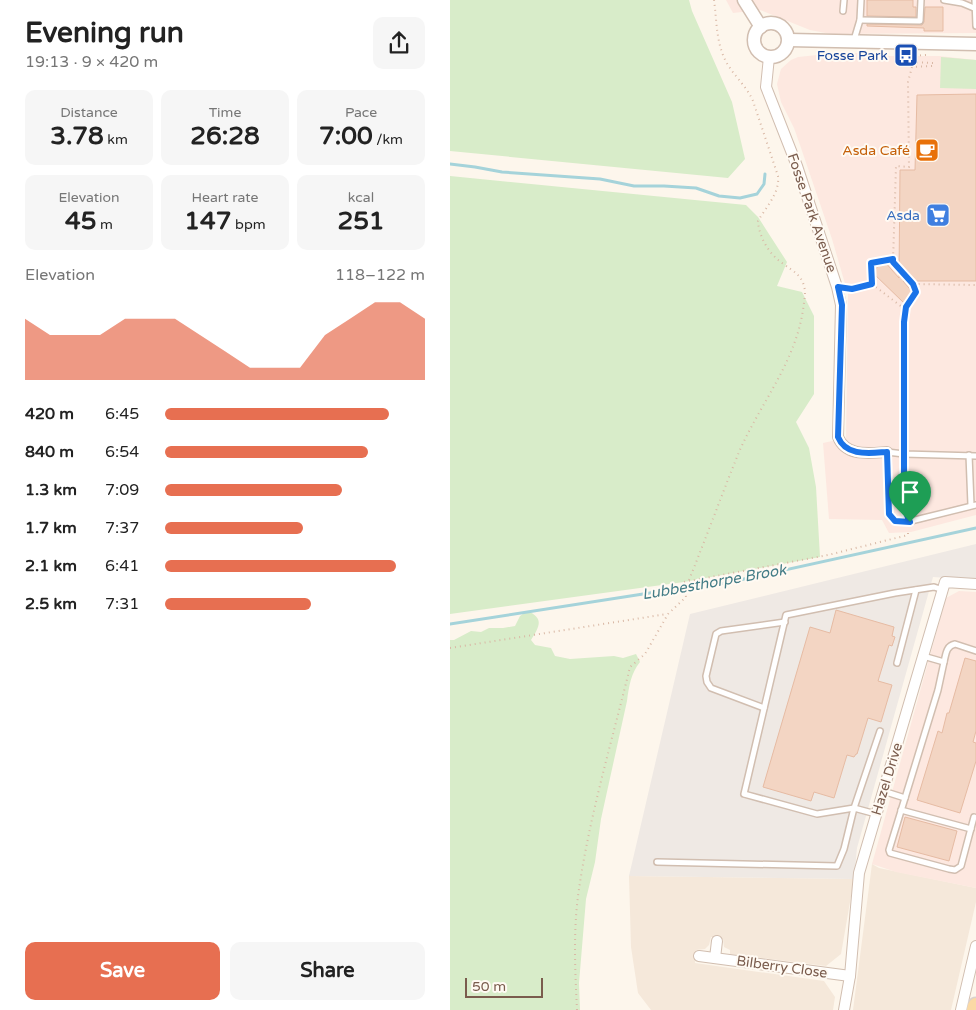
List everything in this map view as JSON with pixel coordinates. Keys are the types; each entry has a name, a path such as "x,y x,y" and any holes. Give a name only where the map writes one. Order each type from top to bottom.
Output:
{"main road":[{"path":"975,1010 976,1006"}],"street":[{"path":"744,0 761,27"},
{"path":"771,23 785,30 789,40 783,53 778,56 769,57 759,52 756,47 755,36 761,27 771,23"},
{"path":"789,40 976,44"},
{"name":"Fosse Park Avenue","path":"769,57 766,81 767,93 787,139 838,287 842,305 838,437 841,444 851,451 887,452"},
{"path":"943,590 946,582 976,584"},
{"name":"Hazel Drive","path":"844,1010 850,976 859,873 943,590"},
{"path":"715,958 717,941"},
{"path":"961,1010 976,946"},
{"name":"Bilberry Close","path":"699,956 850,976"}],"lane":[{"path":"843,11 844,0"},
{"path":"854,41 860,20 861,0"},
{"path":"860,20 920,21 921,0"},
{"path":"944,0 962,3 974,8"},
{"path":"974,0 976,26"},
{"path":"969,455 974,505 910,522 895,521 889,514 887,452 904,454 969,455 976,456"},
{"path":"876,814 854,808 817,814 744,794 786,615 934,587 943,590"},
{"path":"897,663 916,590"},
{"path":"764,708 711,688 707,682 706,676 716,634 721,631 785,622"},
{"path":"974,817 961,866 955,870 890,853 889,850 938,690 948,648 955,644 976,651"},
{"path":"923,656 944,662"},
{"path":"657,862 838,866 854,808 880,731"},
{"path":"883,791 905,798"},
{"path":"901,810 971,829"}],"path":[{"path":"688,581 740,450 776,385 791,351 801,321 805,294 804,284 800,275 770,252 761,235 758,221 777,190 778,176 750,92 728,65 720,48 714,0"},
{"path":"577,1010 574,948 579,890 589,833 630,667 645,654 668,614 686,597 684,582 828,555 908,535 907,530 912,528 904,508 906,307 916,292 913,284 893,262 896,166 909,167 908,82 912,67 932,66 933,63 910,62 909,43"},
{"path":"893,259 871,263 872,284 902,307 906,307"},
{"path":"838,287 852,289 872,284"},
{"path":"913,284 976,286"},
{"path":"450,648 668,614"}],"shaded area":[{"name":"Fosse Park","path":"726,0 976,0 976,33 831,34 810,30 760,10 733,13"},
{"path":"860,53 879,56 939,56 976,60 976,515 911,532 889,533 882,520 829,519 823,443 846,438 848,294 832,239 794,128 781,102 777,84 781,69 791,60 798,57"},
{"path":"976,544 976,580 933,577 857,848 854,879 629,876 690,614"},
{"path":"959,591 976,592 976,888 896,872 872,864 946,598"},
{"path":"872,864 879,868 976,888 976,902 951,1010 853,1010"},
{"path":"629,876 854,879 841,954 826,966 730,954 730,950 724,947 723,939 711,937 709,945 705,949 696,950 695,963 824,981 835,997 833,1010 651,1010 638,993 631,947"}],"green space":[{"path":"450,0 689,0 692,11 732,102 745,159 728,178 450,151"},
{"path":"941,57 976,60 976,89 940,88"},
{"path":"450,176 746,205 758,217 787,262 777,286 802,292 814,316 814,394 796,422 809,448 816,487 820,557 684,582 450,614"},
{"path":"527,611 536,617 539,623 531,640 535,645 551,648 555,656 570,659 614,656 623,658 636,654 640,662 632,675 586,899 579,983 580,1010 450,1010 450,640 454,640 471,631 481,632 489,628 515,626 520,616"}],"building":[{"path":"867,0 913,0 913,7 916,7 916,17 867,16"},
{"path":"925,7 943,7 943,31 924,31 924,28 867,26 867,24 922,25"},
{"name":"Asda","path":"976,94 976,281 903,281 914,294 904,303 872,272 884,261 899,278 900,170 915,170 917,95"},
{"path":"836,610 894,627 892,636 895,637 892,646 889,645 878,681 892,685 881,722 868,718 857,754 854,757 847,755 834,798 814,792 811,801 763,787 810,627 830,633"},
{"path":"965,658 976,661 976,731 973,742 976,743 976,761 960,813 917,800 938,731 942,733 947,713 949,713"},
{"path":"905,817 957,831 949,861 897,847"}],"waterway":[{"path":"450,164 502,172 600,179 634,186 696,188 719,196 740,198 757,194 764,184 765,174"},
{"name":"Lubbesthorpe Brook","path":"450,624 726,583 976,528"}],"place":[{"name":"Fosse Park","path":"906,55"},
{"name":"Asda Café","path":"927,150"},
{"name":"Asda","path":"938,215"}],"route":[{"path":"893,259 893,262 913,284 916,292 906,307 904,322 904,508 910,522 895,521 889,514 887,452 851,451 841,444 838,437 842,305 838,287 852,289 872,284 871,263 893,259"}]}
